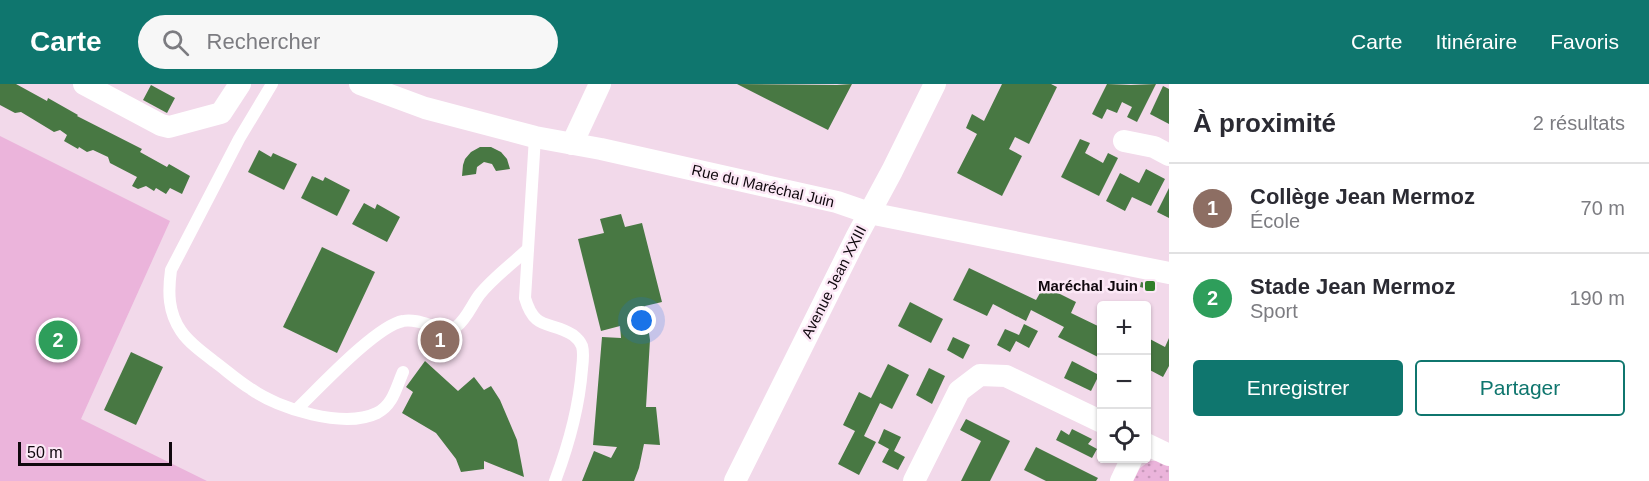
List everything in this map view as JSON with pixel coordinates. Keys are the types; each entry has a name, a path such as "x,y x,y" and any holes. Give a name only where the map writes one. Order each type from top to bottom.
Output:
{"street":[{"path":"84,84 161,125 169,127 220,113 225,109 240,84"},
{"name":"Rue du Maréchal Juin","path":"360,84 425,108 535,137 837,202 869,213 1169,273"},
{"path":"572,144 600,84"},
{"name":"Avenue Jean XXIII","path":"735,481 935,84"},
{"path":"1124,141 1154,147 1169,155"},
{"path":"914,481 959,391 980,375 1006,376 1097,420"},
{"path":"1151,446 1169,455"},
{"path":"1121,481 1130,463"}],"lane":[{"path":"272,84 239,139 171,270 168,291 171,313 181,333 252,391 297,409 340,420 362,418 378,413 390,403 403,372"},
{"path":"535,137 525,298 532,315 540,323 575,337 580,342 583,353 575,420 555,481"},
{"path":"297,409 375,335 391,325 409,320 424,322 446,330 457,326 480,293 528,249"}],"shaded area":[{"path":"0,136 170,221 81,419 207,481 0,481"},
{"path":"1151,461 1161,461 1169,465 1169,481 1133,481 1140,468"}],"building":[{"path":"0,84 16,84 47,101 48,98 77,116 142,149 140,152 167,167 169,164 190,176 182,194 170,188 166,194 156,188 154,191 146,186 138,189 132,186 137,177 110,163 108,157 93,150 87,152 79,147 78,149 64,141 67,135 60,130 54,132 21,112 15,113 0,105"},
{"path":"737,84 837,85 852,84 828,130"},
{"path":"1002,84 1051,84 1057,87 1029,144 1015,137 1009,149 1022,156 1002,196 957,173 977,134 966,128 972,114 984,121"},
{"path":"1107,84 1156,84 1137,122 1127,117 1132,107 1122,102 1117,113 1107,109 1102,119 1092,114"},
{"path":"151,85 175,98 167,113 143,100"},
{"path":"1163,86 1169,89 1169,124 1150,114"},
{"path":"1080,139 1090,143 1085,153 1103,163 1108,153 1118,158 1099,196 1061,177"},
{"path":"480,147 491,147 501,152 507,159 510,169 496,171 492,164 484,162 477,167 476,174 462,176 465,159"},
{"path":"259,150 271,157 273,153 297,164 284,190 248,172"},
{"path":"1146,169 1165,179 1151,206 1132,197 1125,211 1106,201 1120,173 1139,183"},
{"path":"312,176 323,181 325,177 350,190 337,216 301,198"},
{"path":"1169,188 1169,218 1157,212"},
{"path":"364,203 375,209 377,204 400,217 387,242 352,224"},
{"path":"621,214 625,227 642,223 662,302 645,306 650,340 646,407 656,407 660,445 644,444 634,481 582,481 594,451 611,458 617,447 593,445 602,337 621,338 620,326 601,331 578,239 604,233 600,219"},
{"path":"322,247 375,272 337,353 283,327"},
{"path":"969,268 1036,300 1044,286 1076,302 1071,313 1097,326 1097,356 1058,337 1064,327 1031,310 1026,321 993,304 987,316 953,300"},
{"path":"1141,282 1153,285 1152,290 1140,287"},
{"path":"910,302 943,319 931,343 898,326"},
{"path":"1024,324 1038,331 1029,348 1016,341 1010,352 997,345 1005,329 1019,335"},
{"path":"953,337 970,345 963,359 947,350"},
{"path":"1169,338 1169,366 1163,377 1151,371 1151,340 1165,347"},
{"path":"131,352 163,367 136,425 104,410"},
{"path":"425,361 458,391 474,377 484,390 491,386 500,400 517,440 524,477 484,461 484,469 461,472 456,459 436,433 402,413 413,392 406,387"},
{"path":"1072,361 1097,374 1091,391 1064,378"},
{"path":"888,364 909,375 892,409 880,403 864,436 876,442 859,475 838,464 855,431 843,425 859,392 871,398"},
{"path":"929,368 945,376 932,404 916,395"},
{"path":"966,419 1010,441 990,481 961,481 981,441 960,430"},
{"path":"884,429 901,437 894,451 905,457 898,470 882,462 889,449 878,443"},
{"path":"1072,429 1092,439 1088,444 1097,449 1092,458 1056,440 1061,430 1069,435"},
{"path":"1036,447 1098,478 1096,481 1046,481 1024,470"}],"place":[{"name":"Maréchal Juin","path":"1150,286"},
{"name":"Stade Jean Mermoz","path":"58,340"},
{"name":"Collège Jean Mermoz","path":"440,340"}]}
